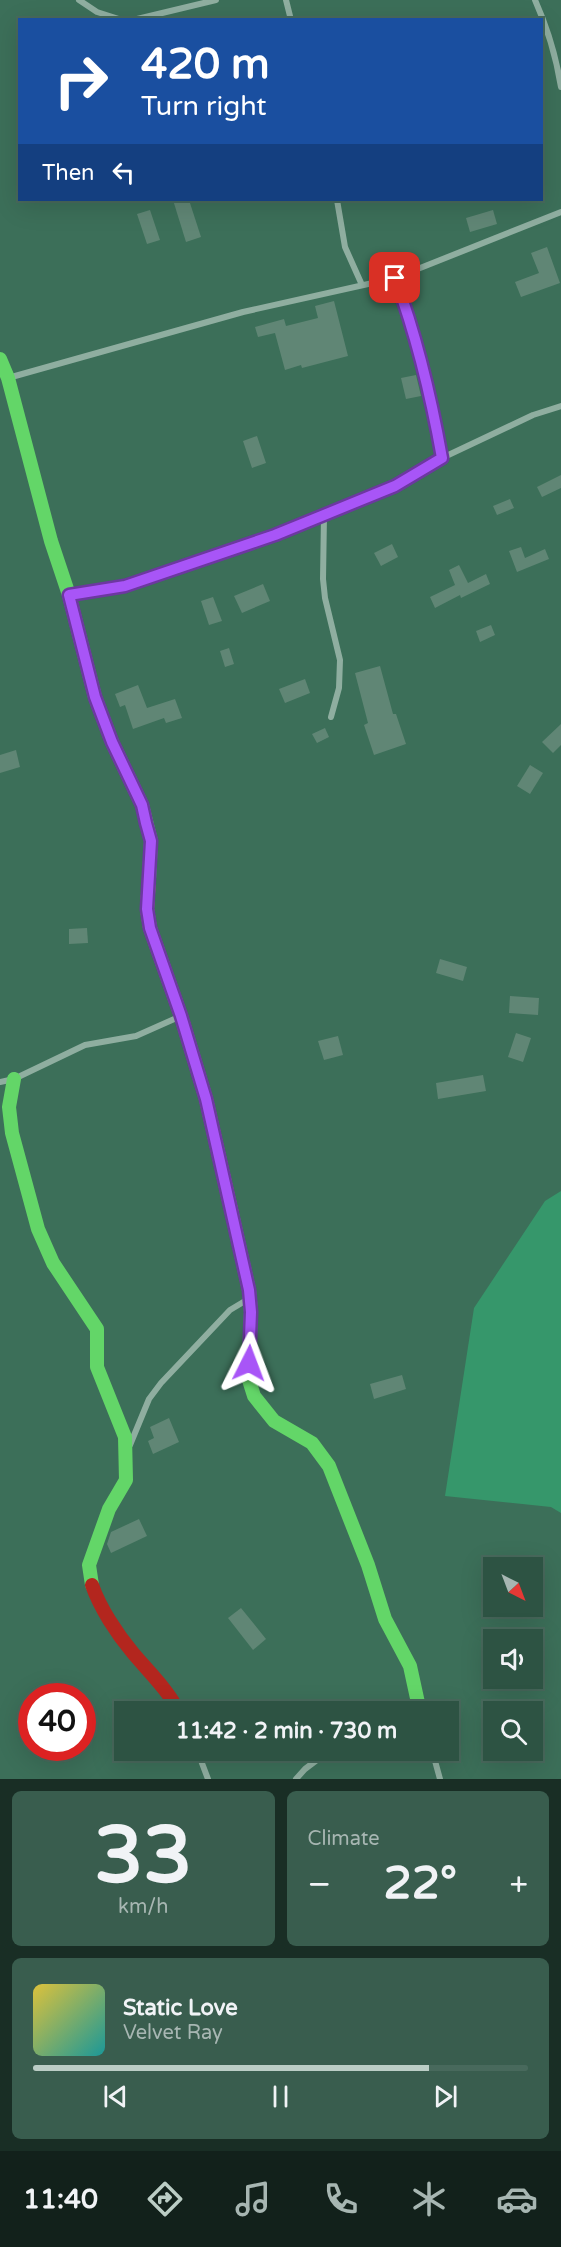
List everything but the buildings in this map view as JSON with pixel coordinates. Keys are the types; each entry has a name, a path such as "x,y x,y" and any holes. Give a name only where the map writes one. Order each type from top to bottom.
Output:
{"street":[{"path":"79,0 97,12 116,18"},
{"path":"141,18 216,0"},
{"path":"286,0 290,18"},
{"path":"535,0 542,18"},
{"path":"543,20 551,39 561,87"},
{"path":"337,201 345,247 362,285"},
{"path":"8,378 243,312 395,278 561,212"},
{"path":"395,278 410,318 433,406 442,458"},
{"path":"0,359 8,378 51,541 69,595 95,697 144,814 151,841 147,909 150,928 181,1016 206,1099 250,1298 248,1377 254,1396 280,1425 312,1443 329,1466 352,1530 368,1565 385,1619 410,1666 416,1701"},
{"path":"69,595 125,586 275,535 395,486 442,458 533,415 561,406"},
{"path":"324,515 325,598 340,660 339,688 331,717"},
{"path":"174,1701 130,1650 97,1599 90,1577 89,1565 109,1509 126,1480 127,1453 120,1424 97,1367 97,1329 53,1263 38,1229 12,1133 7,1081 85,1045 136,1036 181,1016"},
{"path":"127,1453 149,1399 161,1383 230,1310 250,1298"},
{"path":"201,1761 208,1779"},
{"path":"296,1779 316,1761"},
{"path":"435,1761 440,1779"}],"green space":[{"path":"561,1191 561,1513 551,1507 445,1496 474,1308 545,1201"}],"traffic: fast":[{"path":"0,359 8,378 51,541 69,595 95,697 112,742 142,805 151,841 149,879"},
{"path":"14,1079 9,1107 12,1133 38,1229 53,1263 97,1329 97,1367 125,1437 126,1480 109,1509 89,1565 92,1585"},
{"path":"232,1214 249,1290 251,1312 248,1377 254,1396 274,1421 312,1443 329,1466 368,1565 385,1619 410,1666 418,1701"}],"traffic: slow":[{"path":"149,879 147,909 150,928 181,1016 206,1099 232,1214"}],"traffic: jam":[{"path":"92,1585 115,1629 173,1701"}],"route":[{"path":"249,1363 251,1312 249,1290 206,1099 181,1016 150,928 147,909 151,841 142,805 112,742 95,697 69,595 125,586 275,535 395,486 442,458 433,406 410,318 395,278"}]}
